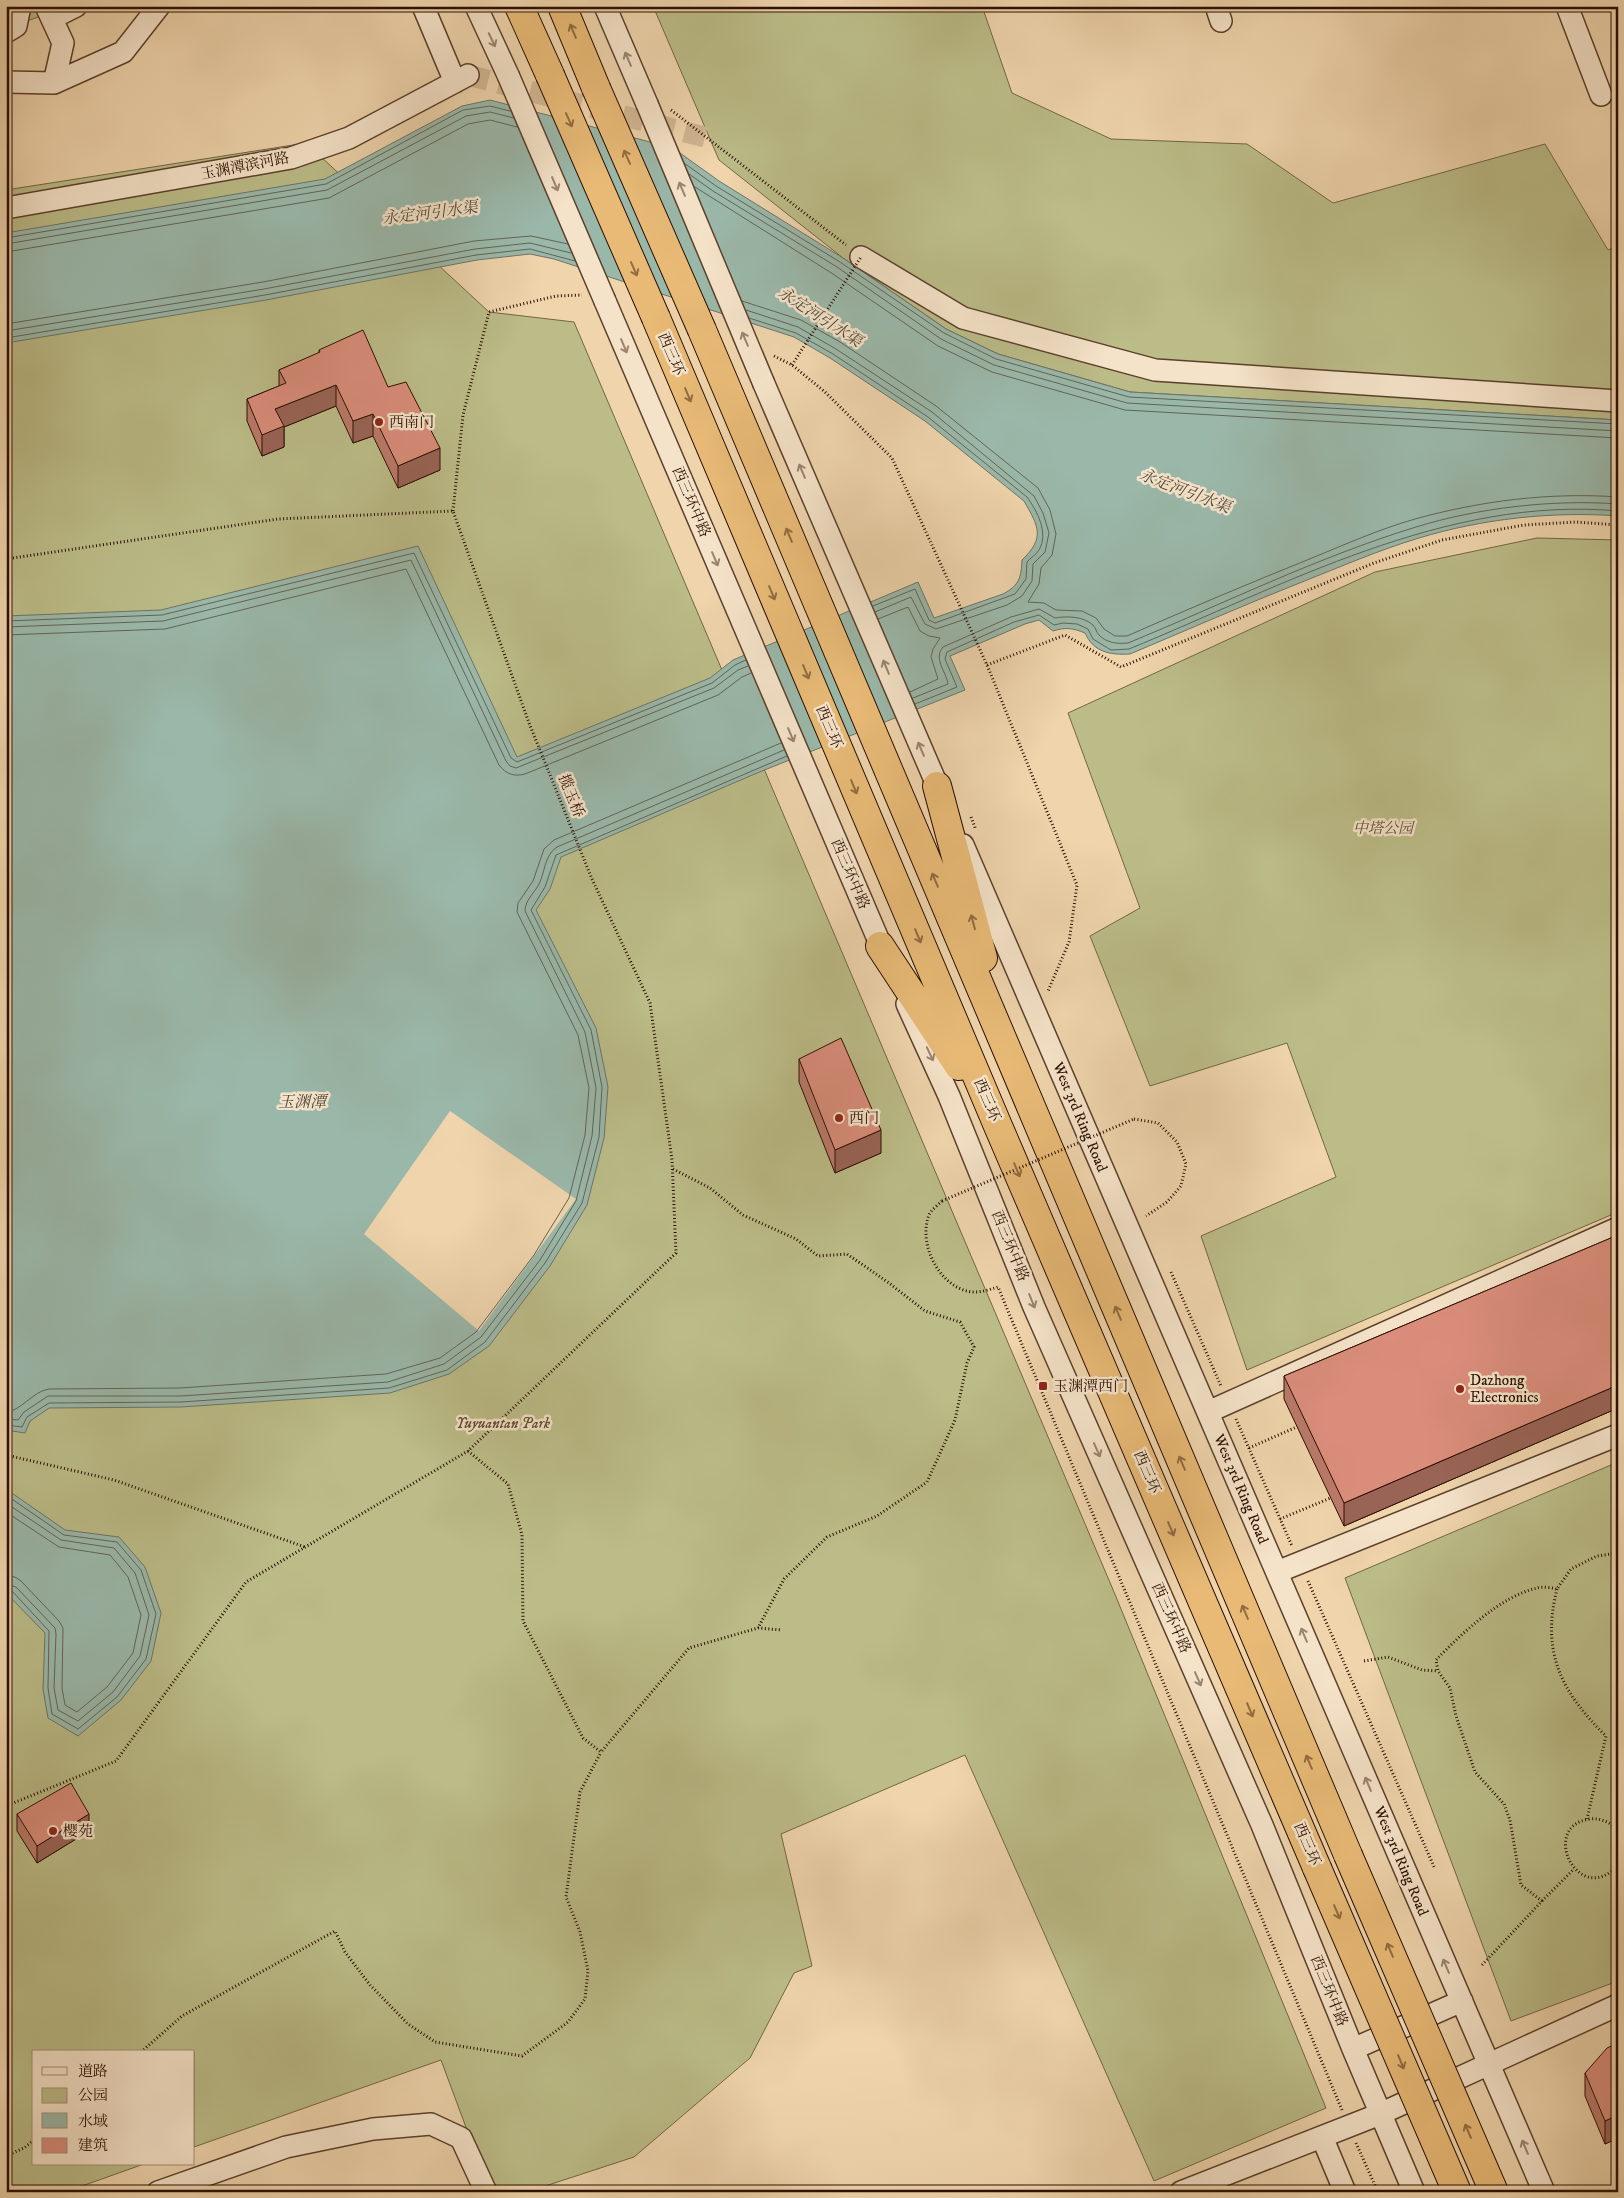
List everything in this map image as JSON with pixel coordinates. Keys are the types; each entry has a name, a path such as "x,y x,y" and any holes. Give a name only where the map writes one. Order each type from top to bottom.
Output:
{"highway":[{"name":"西三环","path":"520,6 656,318 998,1126 1457,2192"},
{"path":"562,6 702,330 1348,1855 1494,2192"},
{"path":"937,786 1008,1054"},
{"path":"880,946 998,1126"}],"street":[{"path":"6,32 16,26 20,6"},
{"path":"76,6 49,12 64,43 94,65"},
{"path":"6,82 54,83 123,52 158,6"},
{"name":"玉渊潭滨河路","path":"6,208 291,158 349,138 462,79 423,6"},
{"name":"西三环中路","path":"476,6 508,75 598,298 751,642 880,946 949,1096 1034,1307 1262,1825 1353,2050 1414,2192"},
{"path":"605,6 764,384 937,786"},
{"path":"1567,6 1601,95"},
{"path":"54,83 64,43"},
{"path":"861,257 963,318 1155,370 1618,400"},
{"name":"West 3rd Ring Road","path":"937,786 1544,2192"},
{"path":"1208,1412 1618,1228"},
{"path":"1277,1572 1618,1434"},
{"path":"1353,2050 1462,2001"},
{"path":"1181,2192 1206,2187 1380,2114 1618,2005"},
{"path":"158,2192 286,2147 373,2129 431,2124 461,2138 486,2192"},
{"path":"1322,2137 1345,2192"}],"path":[{"path":"670,109 861,257 792,365"},
{"path":"6,559 278,519 453,511 463,415 489,312 556,296 598,298"},
{"path":"768,353 792,365 825,392 892,458 987,665 1077,885 1069,942 1048,992 1044,983"},
{"name":"揽玉桥","path":"6,1806 116,1761 246,1582 468,1452 676,1253 673,1169 650,1003 592,879 528,723 453,511"},
{"path":"987,665 1064,634 1121,666 1374,563 1442,540 1524,526 1576,522 1618,525"},
{"path":"969,813 977,830"},
{"path":"1142,1208 1146,1216 1167,1202 1181,1186 1186,1164 1178,1142 1158,1123 1134,1119 942,1201 929,1214 926,1241 936,1266 949,1282 967,1291 984,1291 998,1287 1378,2192"},
{"path":"1107,1127 1111,1136"},
{"path":"673,1169 710,1188 743,1215 796,1239 818,1256 847,1254 889,1282 925,1312 960,1322 974,1347 967,1364 955,1420 927,1482 878,1516 827,1537 784,1579 758,1628"},
{"path":"1170,1270 1434,1869"},
{"path":"1249,1448 1306,1423"},
{"path":"468,1452 508,1484 522,1535 523,1621 583,1738 600,1752"},
{"path":"6,1455 114,1480 306,1547"},
{"path":"1280,1520 1340,1494"},
{"path":"1587,1819 1606,1736 1586,1717 1570,1693 1552,1650 1550,1630 1552,1607 1556,1589 1571,1569 1597,1556 1618,1553"},
{"path":"1542,1901 1521,1885 1510,1820 1504,1804 1476,1772 1456,1716 1450,1688 1438,1671 1436,1660 1468,1627 1508,1600 1538,1588 1556,1589"},
{"path":"143,2050 182,2016 335,1931 345,1952 370,1985 408,2024 435,2042 522,2056 568,2022 585,1999 588,1971 580,1932 566,1897 580,1792 600,1752 689,1648 758,1628 782,1630"},
{"path":"1364,1661 1388,1658 1422,1670 1438,1671"},
{"path":"1618,1830 1605,1821 1587,1819 1572,1829 1565,1845 1569,1862 1574,1869 1582,1874 1601,1876 1610,1872 1618,1865"},
{"path":"1482,1964 1574,1869"},
{"path":"6,2156 24,2148 32,2142"}],"green space":[{"path":"6,6 71,6 6,28"},
{"path":"653,6 982,6 1012,93 1111,139 1247,144 1333,203 1545,144 1608,250 1618,246 1618,420 1130,392 998,354 946,329 843,258 719,160"},
{"name":"Yuyuantan Park","path":"306,143 489,312 574,322 1114,1592 1326,2108 1154,2181 965,1755 781,1834 812,1966 794,1973 750,2058 634,2157 527,2192 490,2192 441,2060 195,2147 195,2050 32,2050 32,2166 138,2166 65,2192 6,2192 6,190"},
{"name":"中塔公园","path":"1537,538 1618,540 1618,1212 1247,1370 1201,1236 1336,1177 1287,1043 1150,1086 1090,936 1140,908 1068,713 1375,572"},
{"path":"1618,1462 1618,1981 1511,2021 1345,1578"}],"water":[{"name":"玉渊潭","path":"490,100 673,148 719,181 843,258 946,329 998,354 1130,392 1618,420 1618,516 1568,515 1517,518 1443,531 1389,548 1345,565 1130,654 1116,654 1098,649 1085,633 1077,630 1061,629 1053,631 1039,620 1025,624 950,656 965,690 757,773 561,857 550,889 536,910 596,1028 608,1087 604,1138 587,1205 550,1266 489,1346 449,1374 390,1393 181,1407 49,1408 30,1421 25,1433 6,1430 6,616 161,610 418,546 517,757 710,678 733,660 918,582 934,618 1003,594 1016,584 1020,576 1022,560 1037,539 1036,525 1024,501 925,421 830,358 794,337 554,259 530,254 477,260 266,300 6,343 6,233 325,179 462,106"},
{"path":"6,1489 65,1530 119,1537 145,1567 161,1613 151,1661 121,1700 78,1736 48,1718 43,1689 45,1633 6,1593"}],"pier":[{"path":"450,1111 576,1199 479,1331 364,1234"}],"building":[{"path":"363,330 388,387 406,382 440,448 398,466 373,414 353,421 336,385 275,409 284,426 262,435 247,399 286,383 279,370"},
{"name":"西门","path":"841,1038 881,1130 835,1150 799,1059"},
{"path":"1618,1235 1618,1385 1344,1503 1284,1376"},
{"path":"71,1783 89,1814 37,1846 17,1814"},
{"path":"1618,2043 1618,2115 1605,2121 1585,2073 1607,2048"}],"tunnel":[{"path":"468,75 708,138"}],"place":[{"name":"西南门","path":"379,422"},
{"name":"西门","path":"839,1118"},
{"name":"玉渊潭西门","path":"1043,1386"},
{"name":"Dazhong Electronics","path":"1460,1389"},
{"name":"樱苑","path":"53,1831"}],"water label":[{"name":"永定河引水渠","path":"430,213"},
{"name":"永定河引水渠","path":"820,317"},
{"name":"永定河引水渠","path":"1185,491"}]}
